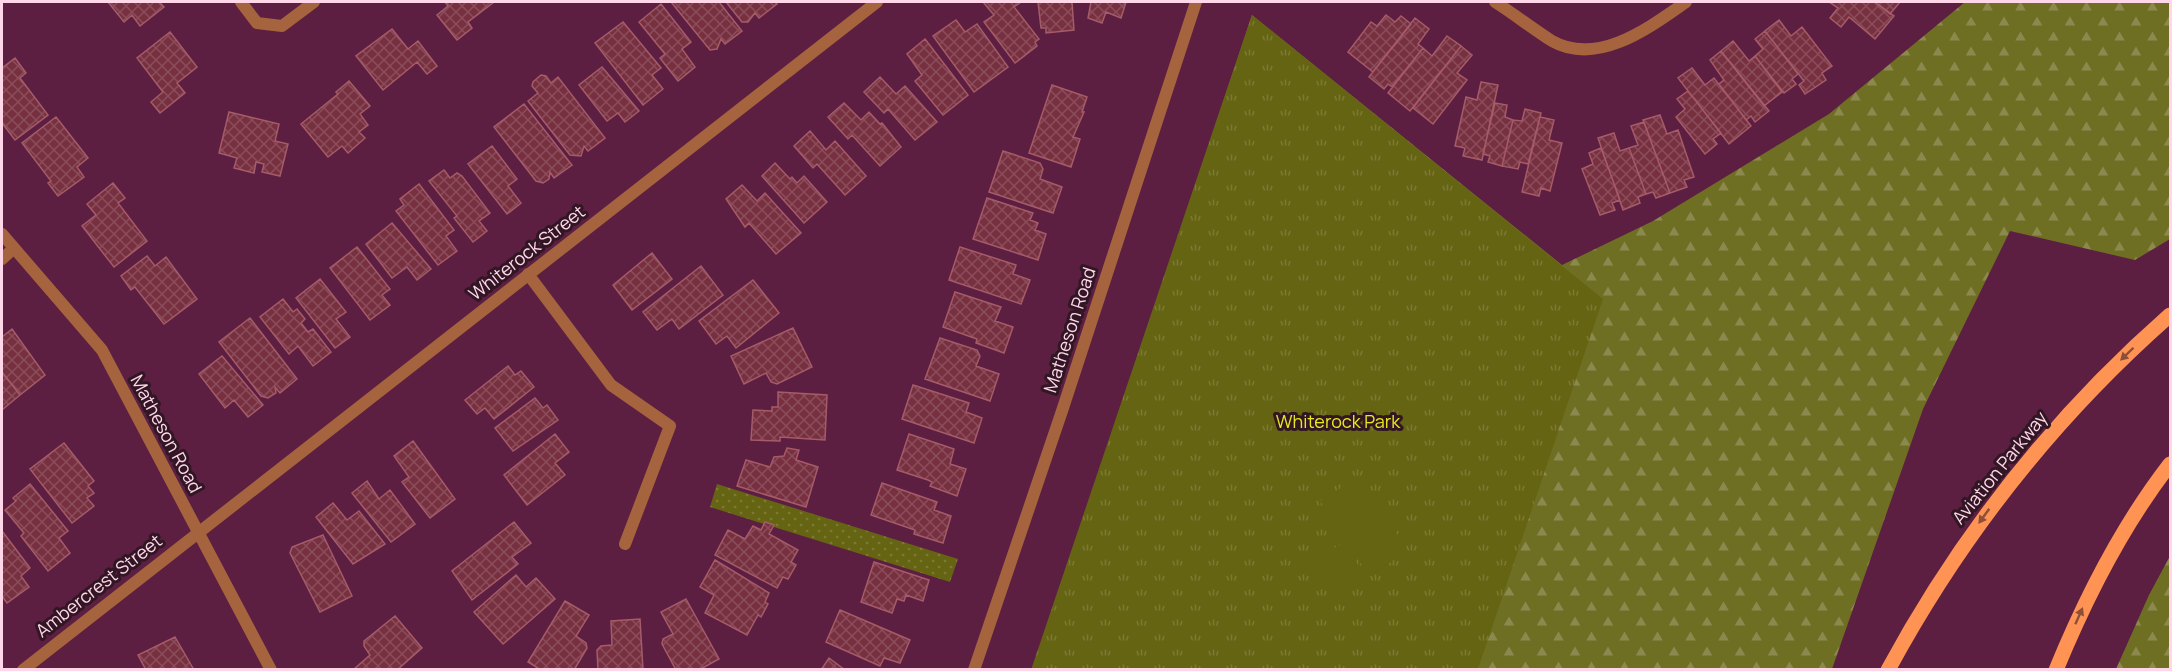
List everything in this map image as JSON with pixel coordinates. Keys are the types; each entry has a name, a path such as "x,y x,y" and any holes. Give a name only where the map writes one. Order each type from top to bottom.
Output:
{"main road":[{"name":"Aviation Parkway","path":"1888,669 1949,564 1998,497 2086,395 2170,315"},
{"path":"2056,669 2103,569 2141,505 2170,464"}],"street":[{"path":"240,2 257,22 282,26 314,2"},
{"name":"Whiterock Street","path":"197,531 877,2"},
{"name":"Matheson Road","path":"974,669 1062,411 1196,2"},
{"path":"1495,2 1552,41 1566,47 1592,49 1614,44 1646,30 1686,2"},
{"name":"Matheson Road","path":"2,234 102,350 271,669"},
{"path":"2,259 13,249"},
{"path":"528,274 611,385 670,426 625,544"},
{"name":"Ambercrest Street","path":"23,669 197,531"}],"green space":[{"path":"1965,2 2170,2 2170,239 2135,260 2010,231 1923,409 1832,669 1034,670 1252,15 1562,265 1653,221 1829,114"},
{"name":"Whiterock Park","path":"1252,15 1603,299 1478,669 1031,670"},
{"path":"1360,476 1408,551 1369,576 1320,501"},
{"path":"717,484 958,559 950,582 710,507"},
{"path":"1344,542 1366,578 1336,597 1314,561"},
{"path":"2170,556 2170,669 2116,669 2149,595"}],"building":[{"path":"108,2 159,2 164,7 140,26 132,15 124,22"},
{"path":"445,2 494,2 468,22 472,28 457,40 437,15 448,6"},
{"path":"671,2 719,2 742,31 725,44 721,39 717,49 710,50"},
{"path":"726,2 775,2 777,4 759,18 755,13 748,22 742,22"},
{"path":"983,2 1021,2 1014,7 1039,39 1035,42 1037,46 1015,63 984,22 994,15"},
{"path":"1038,2 1072,2 1074,30 1046,33 1046,28 1041,28"},
{"path":"1091,2 1126,2 1121,18 1106,12 1102,23 1088,18"},
{"path":"1829,2 1875,2 1894,16 1875,39 1849,17 1841,27 1830,18 1838,8"},
{"path":"1875,2 1900,2 1890,14"},
{"path":"661,4 691,42 682,49 695,67 678,81 660,58 665,54 639,22"},
{"path":"1386,15 1395,22 1401,16 1411,24 1373,72 1348,52 1371,22 1377,26"},
{"path":"1415,18 1429,29 1418,44 1423,48 1392,87 1388,84 1384,89 1369,77"},
{"path":"956,20 965,32 977,24 1008,67 974,92 933,36"},
{"path":"1779,20 1791,36 1802,27 1832,66 1822,73 1826,80 1805,94 1799,85 1804,81 1765,31"},
{"path":"623,22 661,68 652,75 663,89 643,105 595,43"},
{"path":"392,29 408,49 418,41 437,66 427,74 417,62 383,90 356,56"},
{"path":"1765,31 1798,74 1792,79 1796,84 1784,93 1755,56 1763,49 1755,39"},
{"path":"170,32 197,67 177,83 185,93 160,113 151,102 163,92 137,58"},
{"path":"1447,36 1461,46 1410,111 1388,93 1423,48 1432,56"},
{"path":"925,39 968,95 943,115 915,81 922,75 907,54"},
{"path":"1733,41 1749,61 1755,56 1782,92 1764,106 1721,51"},
{"path":"1461,46 1472,55 1457,73 1467,80 1433,124 1413,108"},
{"path":"1721,51 1769,111 1755,122 1751,116 1746,120 1719,84 1724,80 1710,60"},
{"path":"15,58 26,73 20,78 48,115 15,140 2,123 2,68"},
{"path":"602,67 639,111 625,122 618,113 607,121 579,85"},
{"path":"1692,68 1705,85 1714,78 1751,126 1729,144 1678,78"},
{"path":"541,75 546,76 551,83 558,77 605,138 588,151 584,146 581,156 570,155 528,101 538,93 532,86"},
{"path":"880,77 896,94 905,86 937,122 915,140 888,109 884,113 864,92"},
{"path":"349,81 370,106 360,114 368,125 359,132 365,138 348,153 342,146 328,157 301,124 338,94 336,92"},
{"path":"1481,82 1498,85 1482,160 1463,156 1465,148 1455,146 1466,97 1477,100"},
{"path":"1052,85 1087,97 1082,112 1084,112 1073,137 1080,139 1071,167 1029,153"},
{"path":"1688,91 1721,133 1713,139 1717,144 1705,154 1676,117 1685,109 1677,99"},
{"path":"844,103 861,120 869,112 880,124 882,123 901,147 880,166 852,135 848,139 828,117"},
{"path":"1495,103 1507,105 1505,117 1513,120 1502,166 1488,162 1490,156 1483,154"},
{"path":"524,104 572,165 554,178 550,172 549,179 543,183 536,181 494,127"},
{"path":"1525,109 1541,113 1528,164 1520,162 1518,169 1502,166 1513,120 1522,121"},
{"path":"229,112 279,124 275,141 288,144 280,176 262,172 264,164 256,162 254,173 234,168 237,158 219,153"},
{"path":"1660,115 1667,134 1678,130 1694,177 1684,180 1687,187 1670,193 1643,120"},
{"path":"56,117 88,158 77,167 84,177 58,196 48,183 51,181 22,143"},
{"path":"1540,117 1554,120 1549,140 1562,143 1550,191 1541,188 1539,196 1522,192"},
{"path":"1644,122 1670,193 1656,198 1653,192 1646,194 1629,148 1638,145 1631,126"},
{"path":"810,131 826,150 835,141 866,176 845,195 817,164 813,168 794,146"},
{"path":"1614,133 1620,151 1629,148 1646,194 1638,197 1640,203 1623,210 1598,138"},
{"path":"492,146 517,179 508,186 521,203 507,214 468,164"},
{"path":"1601,148 1620,200 1612,203 1615,210 1600,215 1582,169 1593,164 1589,153"},
{"path":"1003,151 1040,163 1043,169 1040,179 1062,187 1053,213 989,192"},
{"path":"775,163 797,183 804,176 827,202 804,223 762,176"},
{"path":"444,170 450,178 457,173 462,176 490,213 479,221 487,231 473,242 454,218 457,216 429,181"},
{"path":"113,183 125,198 118,203 147,241 114,267 82,226 96,215 87,204"},
{"path":"419,184 454,230 446,236 457,251 438,265 396,211 404,205 400,199"},
{"path":"742,185 757,201 765,193 801,233 776,254 749,223 745,227 726,199"},
{"path":"987,198 1033,213 1030,220 1038,223 1035,230 1046,234 1038,260 973,239"},
{"path":"392,223 431,269 417,280 407,267 392,278 366,244"},
{"path":"357,247 390,289 382,295 390,305 370,320 330,268"},
{"path":"960,247 1016,265 1013,274 1030,280 1021,304 949,280"},
{"path":"652,253 672,279 632,310 613,285"},
{"path":"147,256 155,266 166,257 197,299 164,324 135,287 131,290 121,276"},
{"path":"701,266 723,295 679,329 672,319 657,330 643,312"},
{"path":"320,279 346,312 336,319 350,337 335,348 296,298"},
{"path":"753,280 779,313 736,348 727,336 716,344 699,321"},
{"path":"955,292 1001,307 995,321 1013,327 1004,353 976,343 977,339 943,327"},
{"path":"283,299 293,312 297,309 305,319 301,323 308,332 313,329 331,352 313,366 298,346 289,354 260,317"},
{"path":"250,318 297,379 280,393 275,387 276,393 268,398 261,396 219,342"},
{"path":"793,328 812,367 777,384 771,382 766,373 744,384 731,356"},
{"path":"12,329 45,375 20,395 2,372 2,337"},
{"path":"940,338 977,350 980,356 976,366 999,374 990,401 925,379"},
{"path":"222,356 263,405 248,417 234,400 225,408 199,374"},
{"path":"508,366 515,375 521,371 534,387 494,419 485,408 477,414 465,400"},
{"path":"2,372 20,395 2,410"},
{"path":"913,385 969,403 966,412 982,418 974,443 902,419"},
{"path":"778,392 827,395 825,440 780,437 780,441 751,440 753,410 772,411 772,407 778,407"},
{"path":"535,398 543,408 547,405 558,420 513,451 495,428"},
{"path":"555,434 569,452 555,463 565,475 527,505 504,475"},
{"path":"909,434 954,449 950,464 966,469 957,496 930,486 932,482 928,480 897,470"},
{"path":"413,441 455,499 430,518 402,482 409,477 394,456"},
{"path":"64,443 94,481 88,486 94,493 87,498 94,506 72,523 30,469"},
{"path":"787,448 799,450 796,460 818,467 806,507 737,486 746,460 770,467 774,457 784,456"},
{"path":"367,481 379,499 390,490 415,524 391,542 352,493"},
{"path":"882,483 937,502 934,510 951,516 943,543 914,534 915,530 871,515"},
{"path":"30,484 68,531 59,538 70,553 48,571 21,536 24,533 5,510 16,501 13,498"},
{"path":"333,503 347,520 359,511 385,544 353,564 316,517"},
{"path":"514,522 531,543 512,557 518,564 472,600 452,571"},
{"path":"765,522 774,525 769,534 798,550 791,562 796,565 788,579 783,577 777,588 715,555 728,530 745,539 753,526 761,530"},
{"path":"2,531 30,568 21,576 29,587 7,603 2,596"},
{"path":"323,535 352,596 320,612 290,553 292,547"},
{"path":"715,560 769,593 765,602 768,604 761,617 758,615 747,635 705,613 714,595 700,587"},
{"path":"874,562 929,580 923,601 906,595 904,601 897,599 892,613 861,602"},
{"path":"516,575 526,587 536,578 555,599 503,644 474,612"},
{"path":"686,599 719,659 699,670 676,670 662,644 663,639 673,634 661,612"},
{"path":"565,601 589,615 576,636 586,643 587,648 574,670 541,670 528,662"},
{"path":"840,610 910,640 900,663 884,658 880,666 826,642"},
{"path":"395,616 422,648 397,670 353,670 370,655 364,646 364,641"},
{"path":"640,619 643,670 598,670 597,650 601,646 612,645 611,621"},
{"path":"175,637 194,670 146,670 138,655"},
{"path":"829,658 845,670 821,670"}]}
